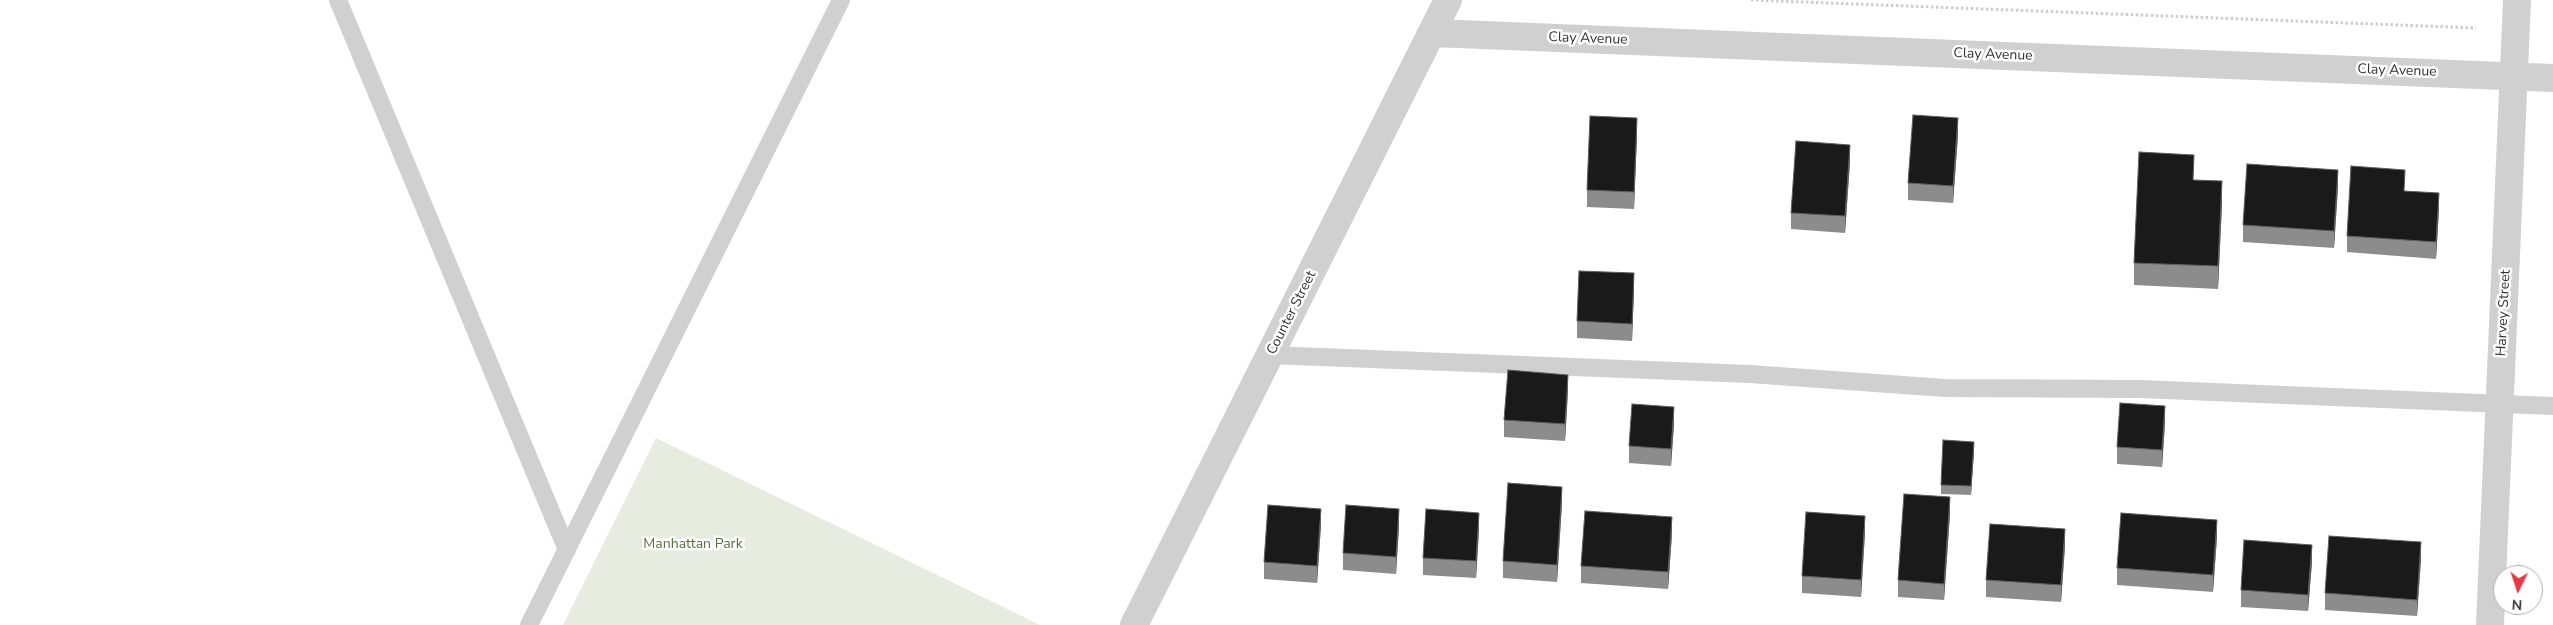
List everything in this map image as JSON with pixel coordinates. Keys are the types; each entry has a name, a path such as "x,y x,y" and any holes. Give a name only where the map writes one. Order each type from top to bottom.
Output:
{"street":[{"name":"Counter Street","path":"1134,625 1448,0"},
{"name":"Harvey Street","path":"2490,625 2517,0"},
{"name":"Clay Avenue","path":"1432,33 2553,78"}],"lane":[{"path":"338,0 567,550"},
{"path":"530,625 841,0"},
{"path":"1270,355 1750,374 1945,388 2140,389 2553,406"}],"path":[{"path":"1751,0 2476,28"}],"green space":[{"name":"Manhattan Park","path":"656,438 1040,625 563,625"}],"building":[{"path":"1913,115 1958,118 1953,186 1908,183"},
{"path":"1590,116 1637,118 1634,192 1587,190"},
{"path":"1796,141 1850,145 1845,216 1791,213"},
{"path":"2139,152 2194,155 2193,180 2222,181 2218,266 2134,263"},
{"path":"2247,164 2338,170 2334,231 2243,225"},
{"path":"2351,166 2405,170 2404,191 2439,193 2436,242 2347,236"},
{"path":"1579,271 1634,273 1632,324 1577,321"},
{"path":"1508,370 1568,375 1565,424 1504,420"},
{"path":"2120,403 2165,406 2162,450 2117,447"},
{"path":"1632,404 1674,407 1671,449 1629,446"},
{"path":"1943,440 1974,442 1971,486 1941,485"},
{"path":"1508,483 1562,487 1557,565 1503,561"},
{"path":"1904,494 1950,497 1944,584 1898,580"},
{"path":"1268,505 1321,509 1317,566 1264,562"},
{"path":"1346,505 1399,509 1396,557 1343,553"},
{"path":"1426,509 1479,513 1476,561 1423,558"},
{"path":"1585,511 1672,517 1668,572 1581,566"},
{"path":"1806,512 1865,516 1861,580 1802,576"},
{"path":"2121,513 2217,520 2213,575 2117,568"},
{"path":"1990,524 2065,529 2061,585 1986,580"},
{"path":"2329,536 2421,542 2417,600 2325,593"},
{"path":"2244,540 2312,545 2308,595 2241,590"}]}
